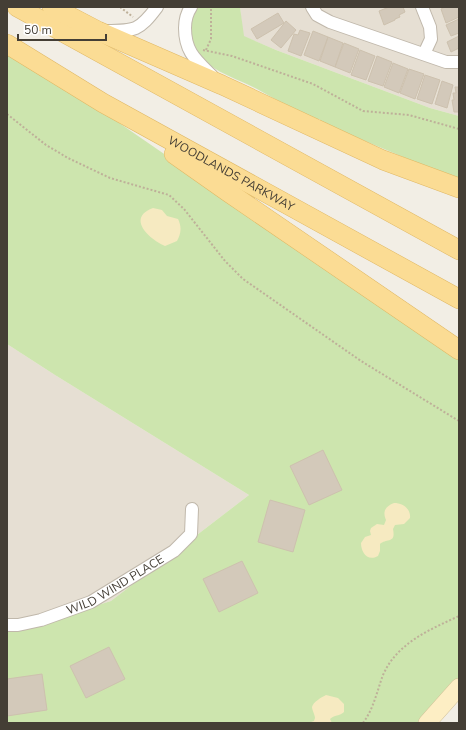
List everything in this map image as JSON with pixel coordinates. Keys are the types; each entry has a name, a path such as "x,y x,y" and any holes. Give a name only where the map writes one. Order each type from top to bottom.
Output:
{"main road":[{"path":"17,7 459,250"},
{"path":"52,7 98,31 222,85 383,160 459,188"},
{"name":"WOODLANDS PARKWAY","path":"7,44 103,103 459,298"},
{"path":"103,103 228,192 459,350"},
{"path":"427,723 459,687"}],"street":[{"path":"98,31 127,31 141,26 157,7"},
{"path":"191,7 188,11 185,23 185,34 188,48 194,58 222,85"},
{"path":"312,7 317,15 330,22 446,62 459,62"},
{"path":"422,7 430,27 431,39 424,54"},
{"name":"WILD WIND PLACE","path":"7,625 18,625 41,620 91,602 142,571 174,550 191,534 192,509"}],"path":[{"path":"120,7 141,26"},
{"path":"206,50 211,39 211,7"},
{"path":"188,48 206,50 232,56 313,84 362,111 409,114 459,129"},
{"path":"7,114 46,145 68,158 110,178 169,195 184,209 226,261 244,278 360,361 459,421"},
{"path":"363,723 368,717 377,697 384,675 393,658 399,651 421,635 459,616"}],"shaded area":[{"path":"240,7 459,7 459,116 430,108 276,50 243,36"},
{"path":"7,344 249,495 111,601 13,632 7,632"}],"green space":[{"path":"198,7 240,7 244,36 276,50 430,108 459,116 459,178 415,162 320,122 320,119 317,120 302,113 215,69 199,55 194,45 191,33 192,23 194,13"},
{"path":"7,49 51,76 459,357 459,678 417,723 7,723 7,632 13,632 111,601 249,495 7,344"}],"sand":[{"path":"153,208 162,210 167,216 178,219 180,230 177,241 165,246 147,234 141,223 141,217 145,212"},
{"path":"394,503 406,507 410,518 404,524 395,525 392,539 380,544 378,556 374,558 368,557 363,553 361,543 365,537 371,535 371,528 377,524 384,525 386,520 384,514 385,511"},
{"path":"326,695 338,698 344,704 344,712 330,719 332,723 308,723 314,721 315,718 312,708 314,703"}],"building":[{"path":"389,7 403,7 405,12 399,15 400,17 384,25 379,11"},
{"path":"445,7 459,7 459,17 446,23 441,9"},
{"path":"278,13 284,23 257,39 251,29"},
{"path":"459,19 459,33 451,36 446,25"},
{"path":"286,21 296,30 281,48 271,40"},
{"path":"300,30 310,33 301,56 288,51 294,34 298,35"},
{"path":"313,31 328,37 319,61 304,55"},
{"path":"459,36 459,48 451,52 447,42"},
{"path":"328,37 343,43 335,67 320,61"},
{"path":"344,43 359,49 350,73 335,67"},
{"path":"360,50 375,56 366,80 351,75"},
{"path":"377,56 392,62 383,86 368,81"},
{"path":"393,63 408,69 399,93 384,87"},
{"path":"409,69 424,74 415,99 400,93"},
{"path":"425,75 440,80 432,104 417,99"},
{"path":"442,81 453,85 447,108 435,104"},
{"path":"455,87 459,87 459,112 454,112 452,100 454,100 453,93 456,93"},
{"path":"323,450 342,490 309,505 290,466"},
{"path":"270,500 305,510 293,552 258,542"},
{"path":"242,561 258,593 219,612 203,579"},
{"path":"109,647 125,679 86,698 70,666"},
{"path":"42,674 47,710 7,716 7,679"}]}
